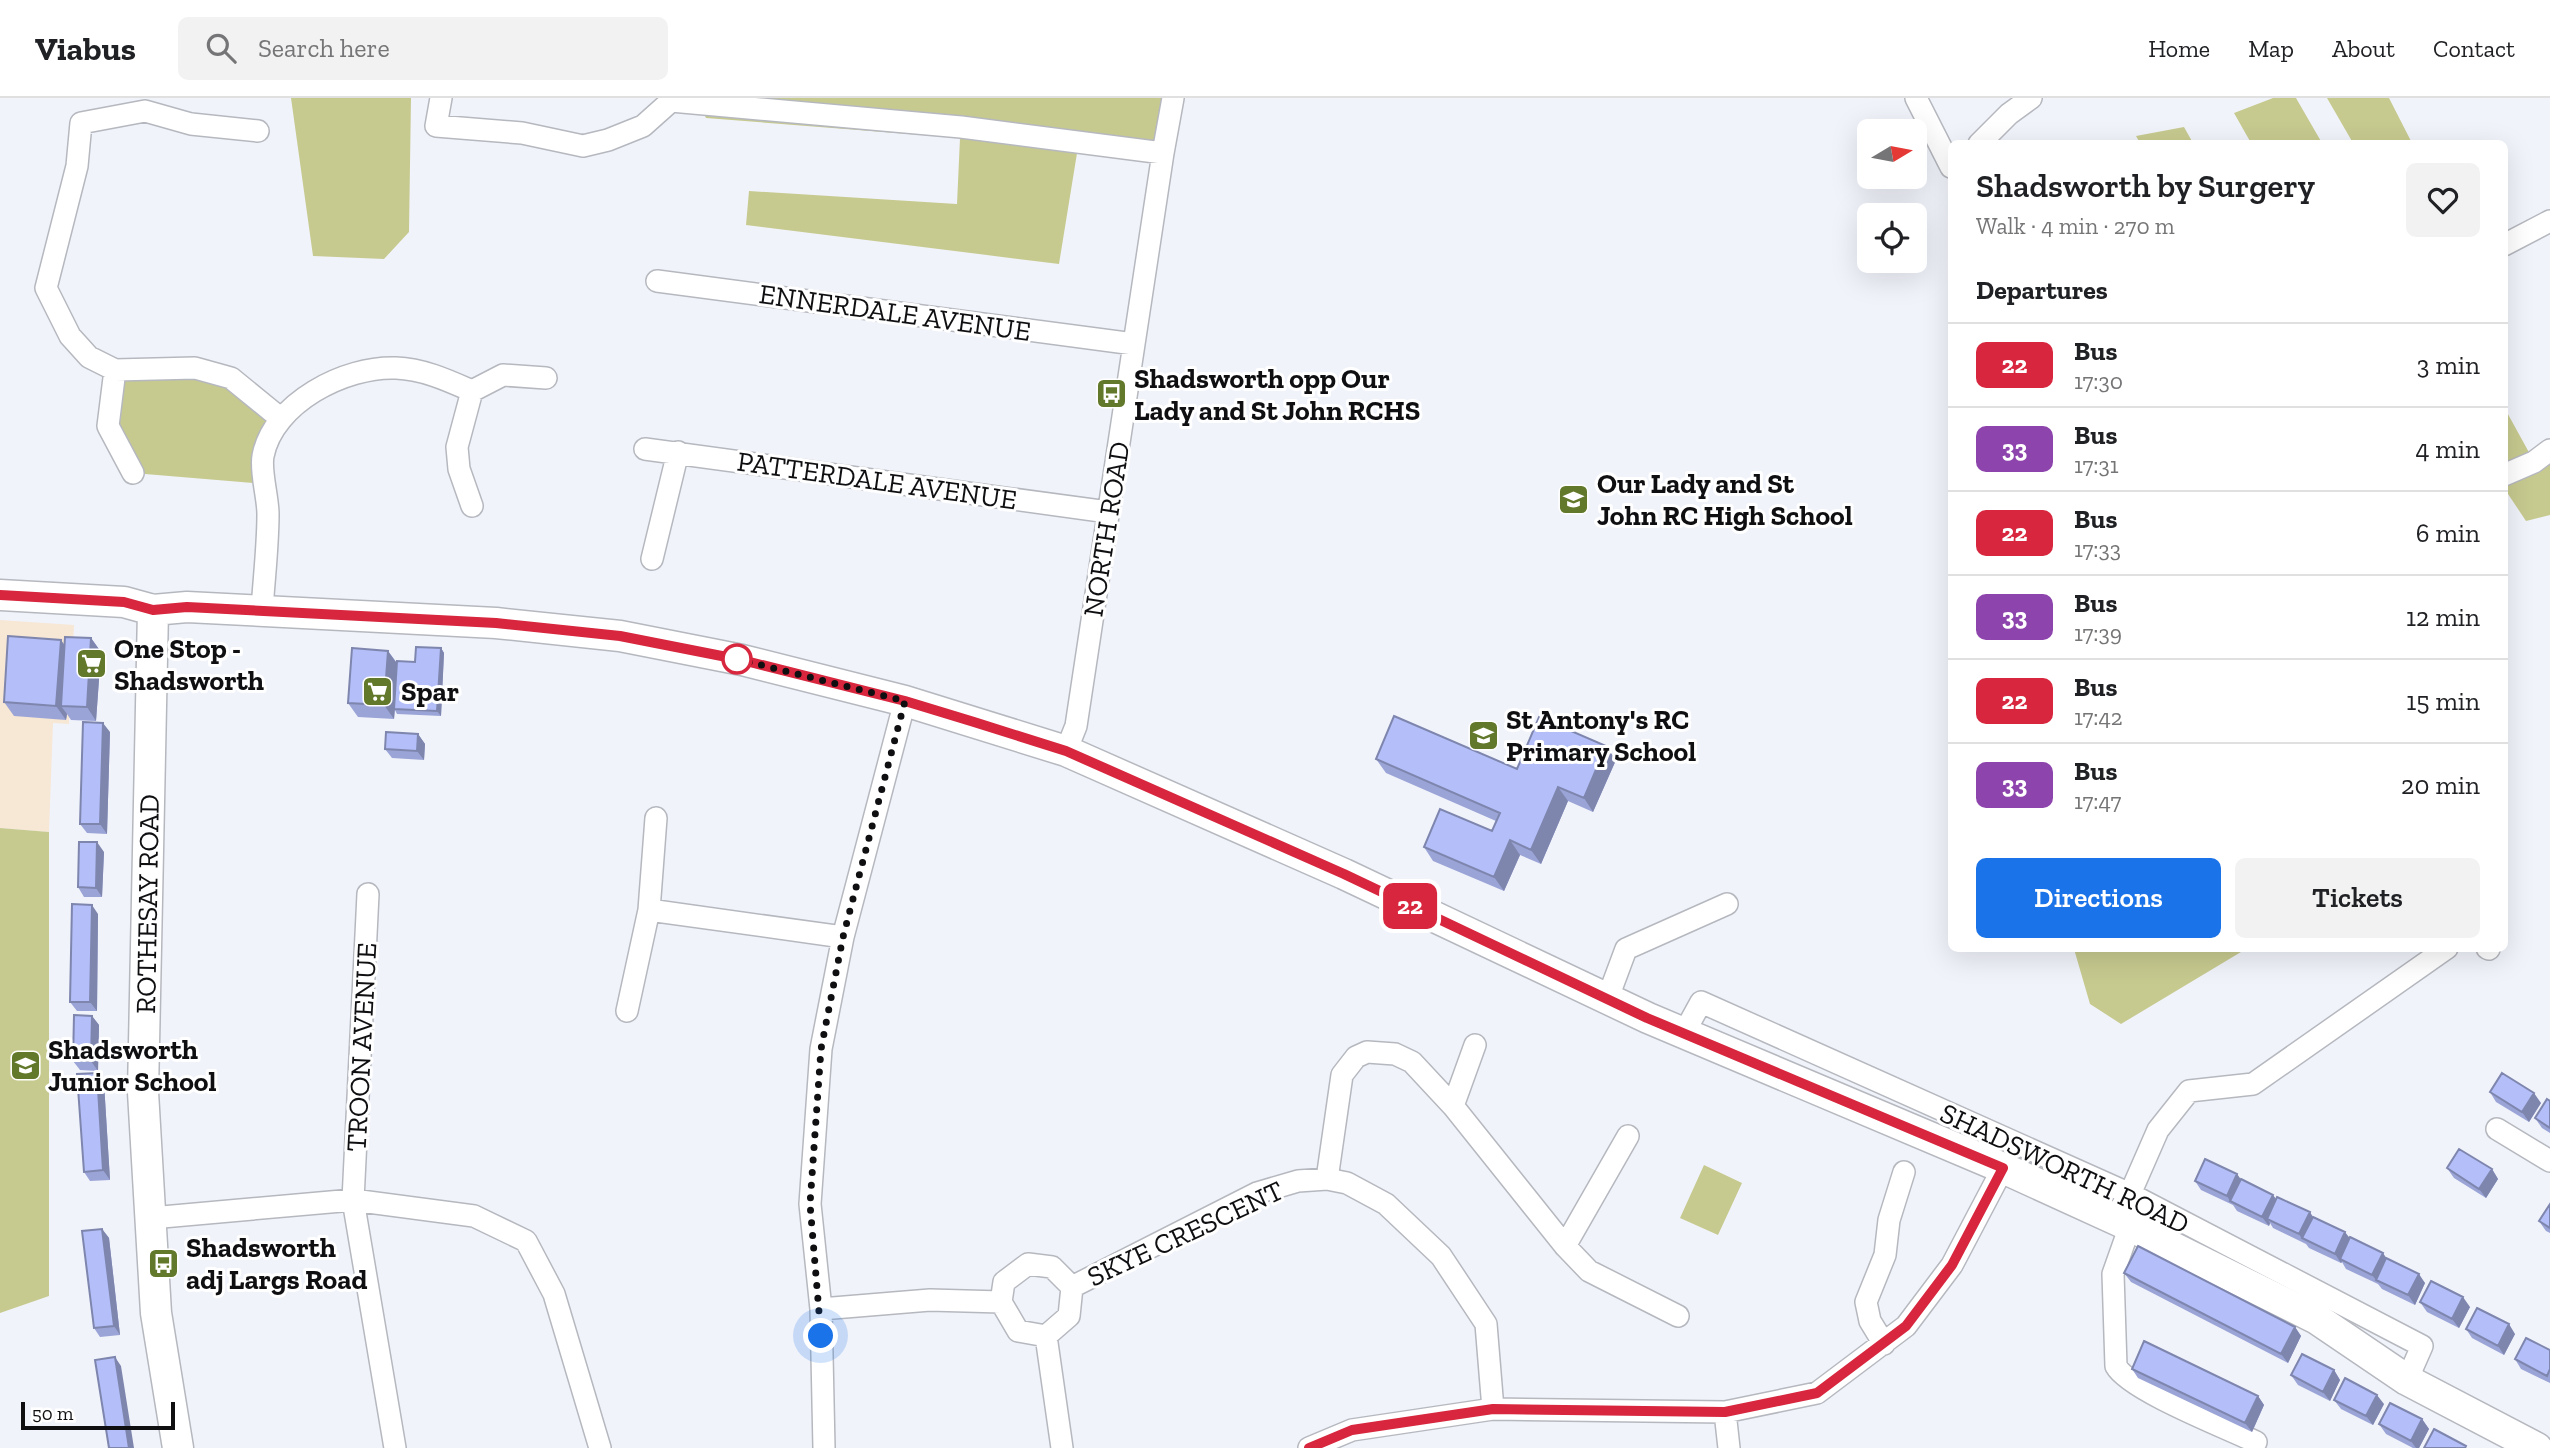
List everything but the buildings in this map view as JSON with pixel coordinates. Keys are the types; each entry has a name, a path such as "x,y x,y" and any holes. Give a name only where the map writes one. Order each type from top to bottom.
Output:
{"main road":[{"name":"SHADSWORTH ROAD","path":"0,595 124,602 153,610 187,607 496,623 620,636 742,660 905,701 1066,751 1344,874 1607,1000 2003,1168 2122,1223 2317,1319 2407,1380 2537,1448"},
{"name":"ROTHESAY ROAD","path":"153,610 143,1092 156,1313 178,1448"}],"street":[{"path":"441,98 436,127 522,133 583,146 608,140 643,126 671,101 961,127 1163,153"},
{"name":"NORTH ROAD","path":"1066,751 1076,726 1173,98"},
{"path":"1916,98 1948,157"},
{"path":"1983,140 2009,114 2031,98"},
{"path":"258,131 191,124 145,111 81,122 77,166 46,288 70,336 89,357 115,370 195,368 231,378 279,418"},
{"path":"2508,243 2550,221"},
{"name":"ENNERDALE AVENUE","path":"657,281 1134,344"},
{"path":"262,610 268,514 262,458 279,418 327,384 383,369 428,372 472,391"},
{"path":"115,370 108,426 133,473"},
{"path":"472,506 459,468 457,447 472,391 503,375 545,378"},
{"name":"PATTERDALE AVENUE","path":"645,449 1108,512"},
{"path":"2508,473 2534,462 2550,450"},
{"path":"652,559 678,452"},
{"path":"824,1448 821,1309 810,1204 821,1049 843,937 905,701"},
{"path":"627,1011 649,911 656,818"},
{"name":"TROON AVENUE","path":"368,894 353,1200 395,1448"},
{"path":"1607,1000 1626,949 1727,904"},
{"path":"649,911 843,937"},
{"path":"2256,1442 2150,1392 2120,1373 2116,1367 2113,1274 2130,1194 2158,1130 2189,1091 2253,1084 2442,952"},
{"name":"SHADSWORTH ROAD","path":"1684,1033 1701,1002 2130,1194 2422,1346 2407,1380"},
{"path":"1453,1106 1475,1045"},
{"path":"1327,1179 1342,1075 1356,1057 1367,1052 1377,1051 1405,1058 1453,1106 1565,1246 1589,1271 1678,1316"},
{"path":"2497,1129 2550,1161"},
{"path":"1565,1246 1628,1136"},
{"path":"1309,1448 1352,1430 1493,1409 1725,1412 1817,1393 1906,1326 1952,1265 2003,1168"},
{"path":"1884,1345 1870,1321 1866,1302 1885,1255 1889,1220 1904,1172"},
{"name":"SKYE CRESCENT","path":"1072,1287 1257,1193 1298,1181 1327,1179 1347,1183 1386,1204 1441,1256 1486,1324 1493,1409"},
{"path":"151,1218 353,1200 474,1216 526,1241 554,1294 600,1448"},
{"path":"1028,1265 1052,1267 1072,1287 1069,1316 1046,1336 1018,1331 1001,1302 1004,1282 1028,1265"},
{"path":"821,1309 929,1300 1001,1302"},
{"path":"1046,1336 1062,1448"},
{"path":"1725,1412 1729,1448"}],"shaded area":[{"path":"0,620 74,625 69,724 53,723 49,832 0,828"}],"green space":[{"path":"291,98 411,98 409,232 384,259 313,256"},
{"path":"696,98 1173,98 1163,153 1078,147 1059,264 746,225 749,191 957,204 960,138 706,118"},
{"path":"2273,98 2296,98 2320,140 2249,140 2234,113"},
{"path":"2327,98 2389,98 2410,140 2351,140"},
{"path":"2184,127 2191,140 2138,140 2136,136"},
{"path":"115,370 231,378 280,418 266,484 133,473 108,426"},
{"path":"2508,414 2531,456 2550,445 2550,515 2526,521 2508,494"},
{"name":"Shadsworth Junior School","path":"0,828 49,832 49,1296 0,1313"},
{"path":"2075,952 2241,952 2121,1024 2090,1004"},
{"path":"1704,1165 1742,1183 1718,1235 1680,1218"}],"bus line":[{"name":"22","path":"0,595 124,602 153,610 187,607 496,623 620,636 742,660 905,701 1066,751 1344,874 1647,1018 2003,1168 1952,1265 1906,1326 1817,1393 1725,1412 1493,1409 1352,1430 1309,1448"}],"place":[{"name":"Shadsworth opp Our Lady and St John RCHS","path":"1111,394"},
{"name":"Our Lady and St John RC High School","path":"1574,499"},
{"name":"One Stop - Shadsworth","path":"91,664"},
{"name":"Spar","path":"378,691"},
{"name":"St Antony's RC Primary School","path":"1483,735"},
{"name":"Shadsworth Junior School","path":"25,1065"},
{"name":"Shadsworth adj Largs Road","path":"163,1263"}],"route":[{"path":"737,659 905,701 843,937 821,1049 810,1204 821,1309 821,1336"}]}
